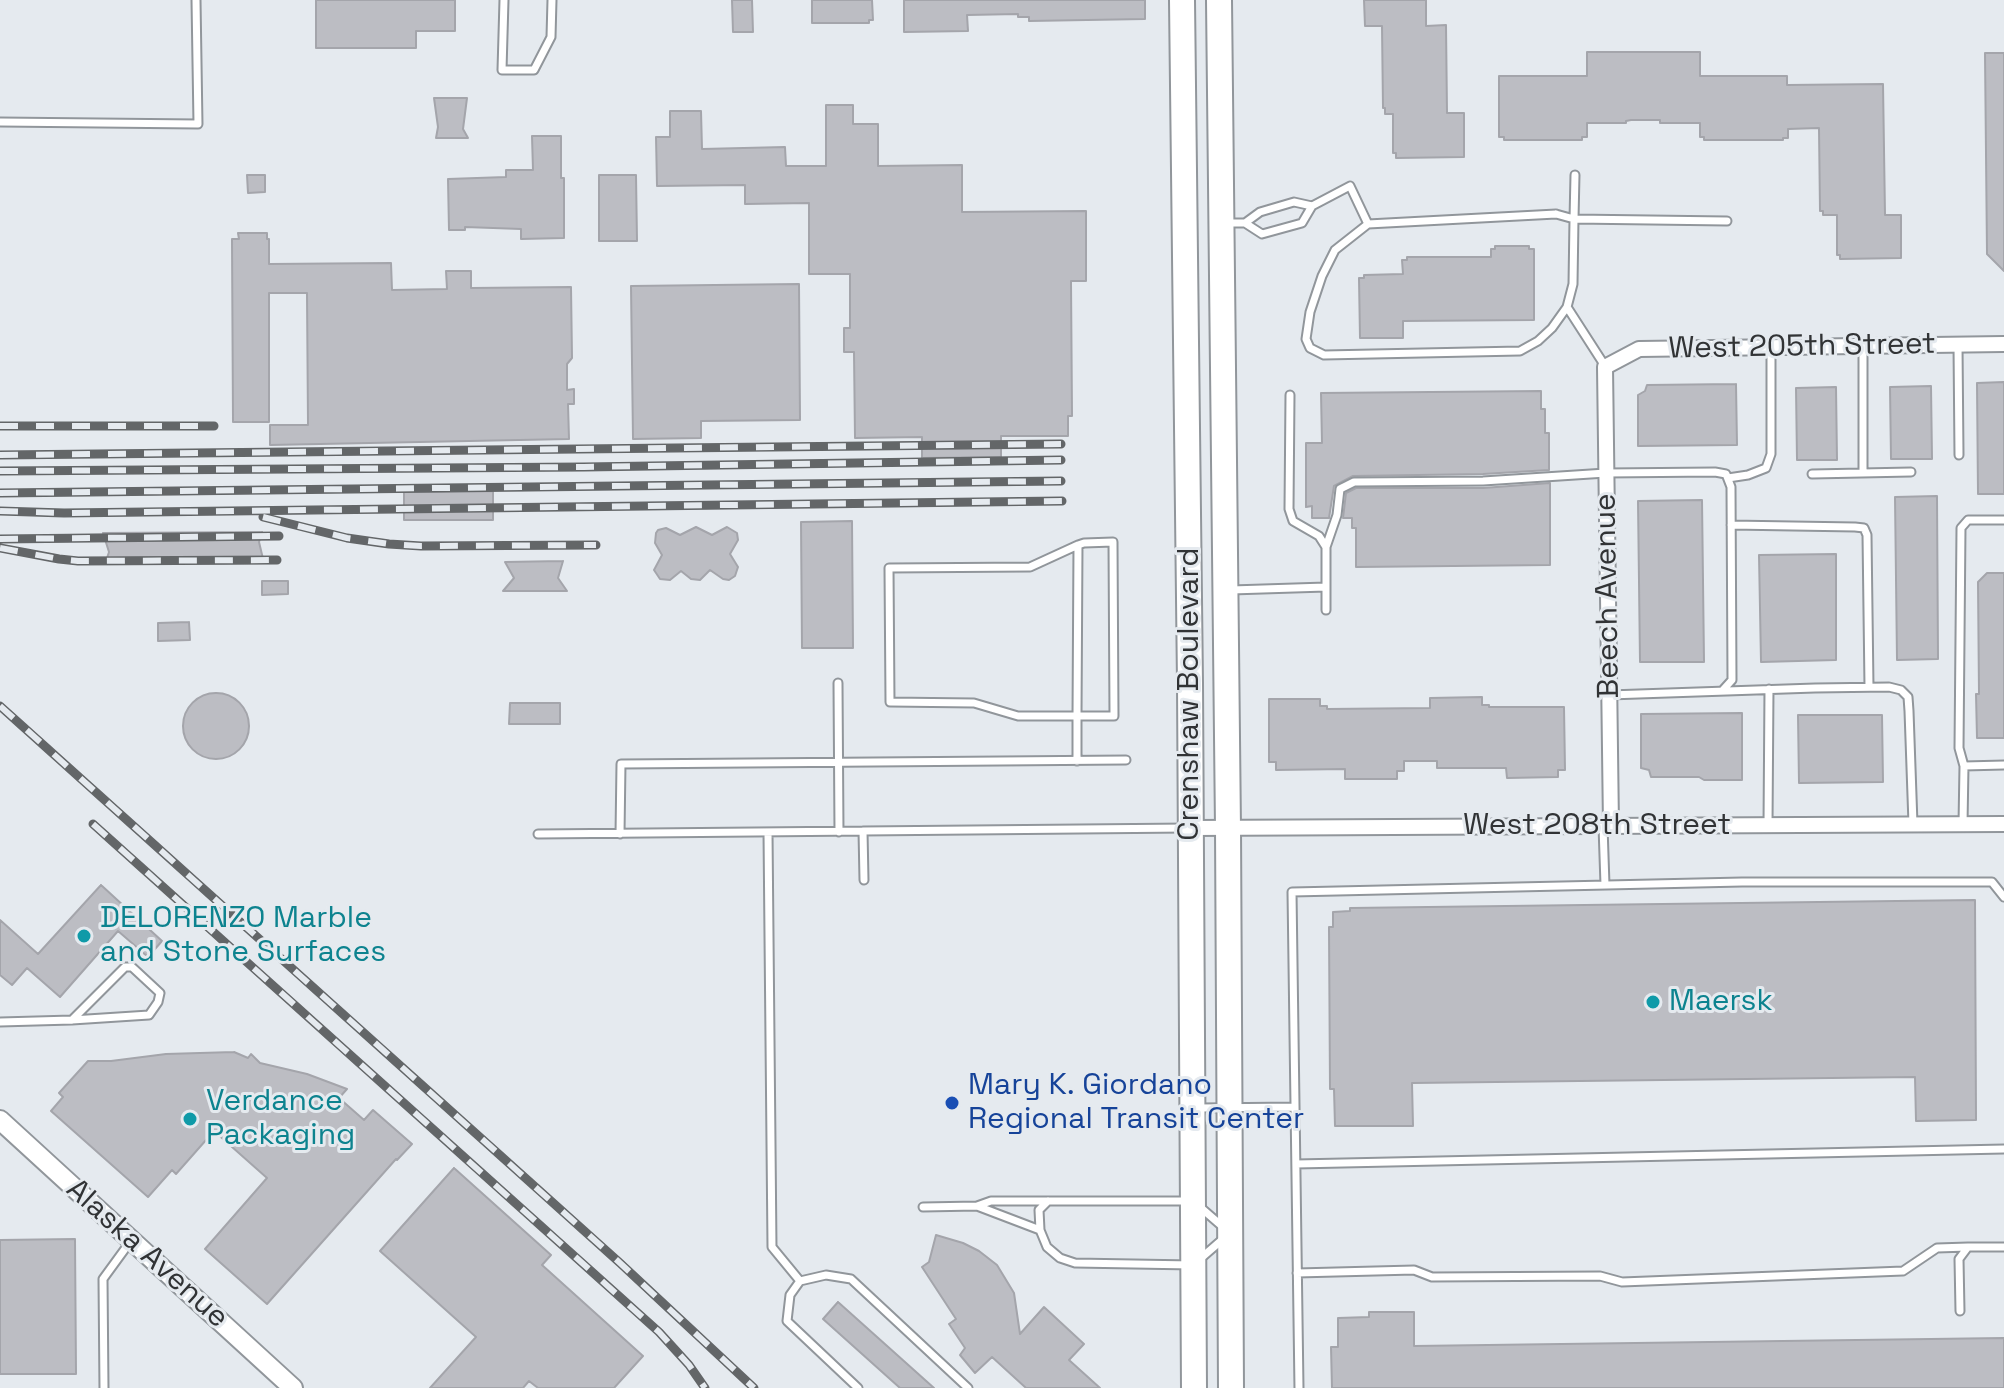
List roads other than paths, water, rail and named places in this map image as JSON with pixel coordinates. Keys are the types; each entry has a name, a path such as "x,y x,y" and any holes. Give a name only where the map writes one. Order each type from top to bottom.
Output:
{"main road":[{"name":"Crenshaw Boulevard","path":"1182,0 1194,1388"},
{"name":"Crenshaw Boulevard","path":"1219,0 1233,223 1225,590 1231,1388"}],"street":[{"name":"West 205th Street","path":"1605,367 1639,349 2004,344"},
{"name":"Beech Avenue","path":"1605,367 1609,695 1607,826"},
{"name":"West 208th Street","path":"1191,828 2004,824"},
{"name":"Alaska Avenue","path":"0,1120 293,1388"}],"lane":[{"path":"0,122 198,124 196,0"},
{"path":"504,0 502,70 534,70 551,37 552,0"},
{"path":"1575,175 1574,219 1573,284 1567,307 1538,341 1520,351 1324,355 1310,348 1306,339 1310,312 1322,276 1335,250 1368,224 1556,214 1574,219 1727,221"},
{"path":"1233,223 1262,234 1302,223 1312,206 1350,186 1368,224"},
{"path":"1233,223 1294,202 1312,206"},
{"path":"1567,307 1605,367"},
{"path":"1958,345 1959,455"},
{"path":"1863,346 1863,473"},
{"path":"1728,478 1766,468 1771,454 1771,347"},
{"path":"1290,395 1289,509 1293,521 1319,536 1326,547"},
{"path":"1812,474 1911,472"},
{"path":"1326,610 1326,547 1337,515 1340,489 1354,482 1483,481 1606,473 1726,474 1731,487 1732,680 1722,691"},
{"path":"1963,824 1964,766 1959,748 1961,528 1968,520 2004,520"},
{"path":"1731,525 1864,528 1867,535 1869,687"},
{"path":"1113,542 1114,716 1077,716 1018,716 974,703 890,702 889,568 1030,567 1084,543 1113,542"},
{"path":"1077,761 1078,545"},
{"path":"1225,590 1326,587"},
{"path":"838,683 839,832"},
{"path":"1609,695 1869,687 1901,690 1908,697 1913,824"},
{"path":"1768,825 1769,689"},
{"path":"620,834 621,764 1126,760"},
{"path":"1964,766 2004,765"},
{"path":"1605,885 1607,826"},
{"path":"538,834 1191,828"},
{"path":"863,831 864,880"},
{"path":"768,832 772,1247 800,1281"},
{"path":"1299,1388 1292,892 1742,882 1992,882 2004,897"},
{"path":"0,1022 72,1020 149,1015 160,993 132,967 125,967 72,1020"},
{"path":"1192,1108 1295,1107"},
{"path":"1296,1164 2004,1149"},
{"path":"923,1207 977,1206 991,1201 1048,1201 1193,1201 1230,1233 1193,1265 1075,1263 1060,1258 1047,1247 1040,1230 1039,1210 1048,1201"},
{"path":"977,1206 1040,1230"},
{"path":"104,1388 103,1279 132,1240"},
{"path":"1960,1311 1959,1259 1968,1247"},
{"path":"1297,1273 1414,1270 1432,1277 1600,1276 1622,1282 1903,1271 1937,1248 2004,1247"},
{"path":"858,1388 787,1321 790,1295 800,1281 826,1275 851,1279 968,1388"}],"railway":[{"path":"0,426 214,426"},
{"path":"0,455 1061,444"},
{"path":"0,471 1061,460"},
{"path":"0,493 1061,481"},
{"path":"0,511 64,513 1062,501"},
{"path":"263,517 347,538 389,544 596,545"},
{"path":"0,539 279,536"},
{"path":"0,548 78,561 277,560"},
{"path":"0,706 620,1263 754,1388"},
{"path":"93,824 659,1332 705,1388"}],"place":[{"name":"DELORENZO Marble and Stone Surfaces","path":"84,936"},
{"name":"Maersk","path":"1653,1002"},
{"name":"Mary K. Giordano Regional Transit Center","path":"952,1103"},
{"name":"Verdance Packaging","path":"190,1119"}]}
